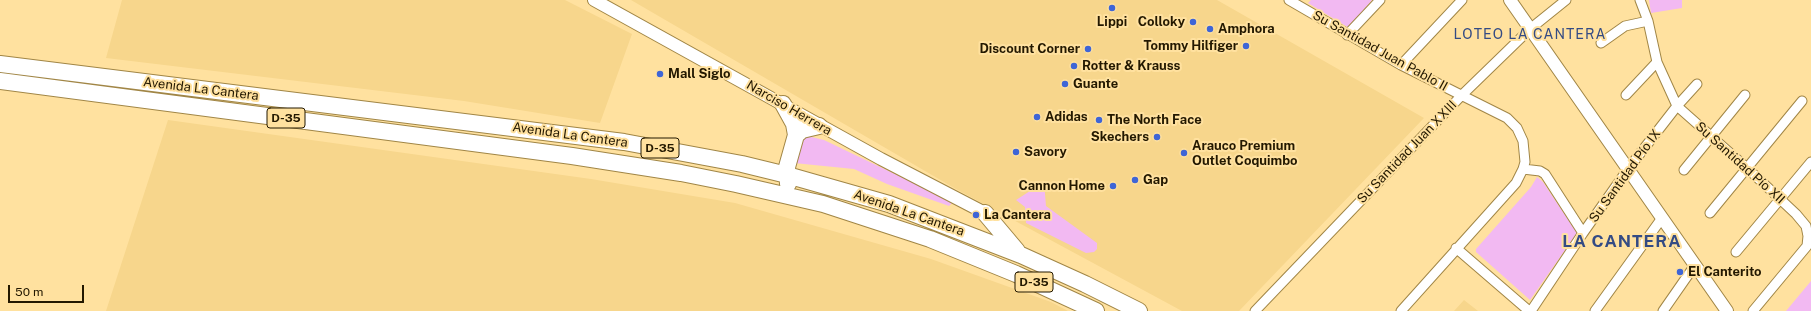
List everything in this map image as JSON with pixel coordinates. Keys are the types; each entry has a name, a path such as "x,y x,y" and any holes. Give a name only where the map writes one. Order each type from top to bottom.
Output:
{"highway":[{"name":"Avenida La Cantera","path":"0,64 624,142 706,156 787,175 889,204 1021,255 1085,284 1139,311"},
{"name":"Avenida La Cantera","path":"0,82 572,156 682,173 790,196 888,224 972,255 1096,311"},
{"path":"783,104 794,124 796,135 787,167 790,196"},
{"path":"796,135 802,130 820,126"},
{"path":"972,255 980,249 985,240 989,224 985,213"},
{"path":"985,213 1021,255"}],"street":[{"name":"Narciso Herrera","path":"594,0 820,126 985,213"},
{"name":"Su Santidad Juan Pablo II","path":"1289,0 1301,3 1347,35 1401,65 1507,118 1517,128 1525,148 1523,169 1516,183 1401,311"},
{"path":"1347,35 1380,0"},
{"path":"1401,65 1462,0"},
{"path":"1510,0 1727,311"},
{"name":"Su Santidad Juan XXIII","path":"1255,311 1462,95 1530,28 1566,0"},
{"name":"Su Santidad Pío XII","path":"1640,0 1648,21 1657,62 1677,106 1780,198 1804,222 1809,243 1752,311"},
{"path":"1601,43 1625,26 1648,21"},
{"path":"1626,95 1657,62"},
{"name":"Su Santidad Pío IX","path":"1530,311 1628,169 1696,84"},
{"path":"1684,170 1745,95"},
{"path":"1710,213 1802,101"},
{"path":"1736,252 1811,162"},
{"path":"1523,169 1540,171 1545,174 1583,233"},
{"path":"1595,311 1662,218"},
{"path":"1456,248 1530,311"},
{"path":"1663,311 1695,265"}],"shaded area":[{"path":"122,0 565,0 632,34 600,123 464,101 106,58"},
{"name":"Arauco Premium Outlet Coquimbo","path":"631,0 1217,0 1424,118 1239,311 1182,311 956,189"},
{"path":"1311,0 1372,0 1349,28 1308,3"},
{"path":"1649,0 1682,0 1682,8 1651,13"},
{"path":"168,120 591,179 735,203 931,259 1051,302 1068,311 106,311"},
{"path":"803,135 824,140 953,202 949,206 887,184 854,169 794,163"},
{"path":"1537,177 1543,182 1577,233 1530,300 1476,252 1476,249 1531,187"},
{"path":"1044,182 1046,206 1097,243 1097,249 1094,252 1086,253 1026,223 1025,207 1016,200"},
{"path":"1811,281 1811,311 1786,311"},
{"path":"1464,300 1478,311 1454,311"}],"place":[{"name":"Lippi","path":"1112,8"},
{"name":"Colloky","path":"1193,22"},
{"name":"Amphora","path":"1210,29"},
{"name":"Tommy Hilfiger","path":"1246,46"},
{"name":"Discount Corner","path":"1088,49"},
{"name":"Rotter & Krauss","path":"1074,66"},
{"name":"Mall Siglo","path":"660,74"},
{"name":"Guante","path":"1065,84"},
{"name":"Adidas","path":"1037,117"},
{"name":"The North Face","path":"1099,120"},
{"name":"Skechers","path":"1157,137"},
{"name":"Savory","path":"1016,152"},
{"name":"Arauco Premium Outlet Coquimbo","path":"1184,153"},
{"name":"Gap","path":"1135,180"},
{"name":"Cannon Home","path":"1113,186"},
{"name":"La Cantera","path":"976,215"},
{"name":"El Canterito","path":"1680,272"}],"district":[{"name":"LOTEO LA CANTERA","path":"1530,35"},
{"name":"LA CANTERA","path":"1622,242"}]}
